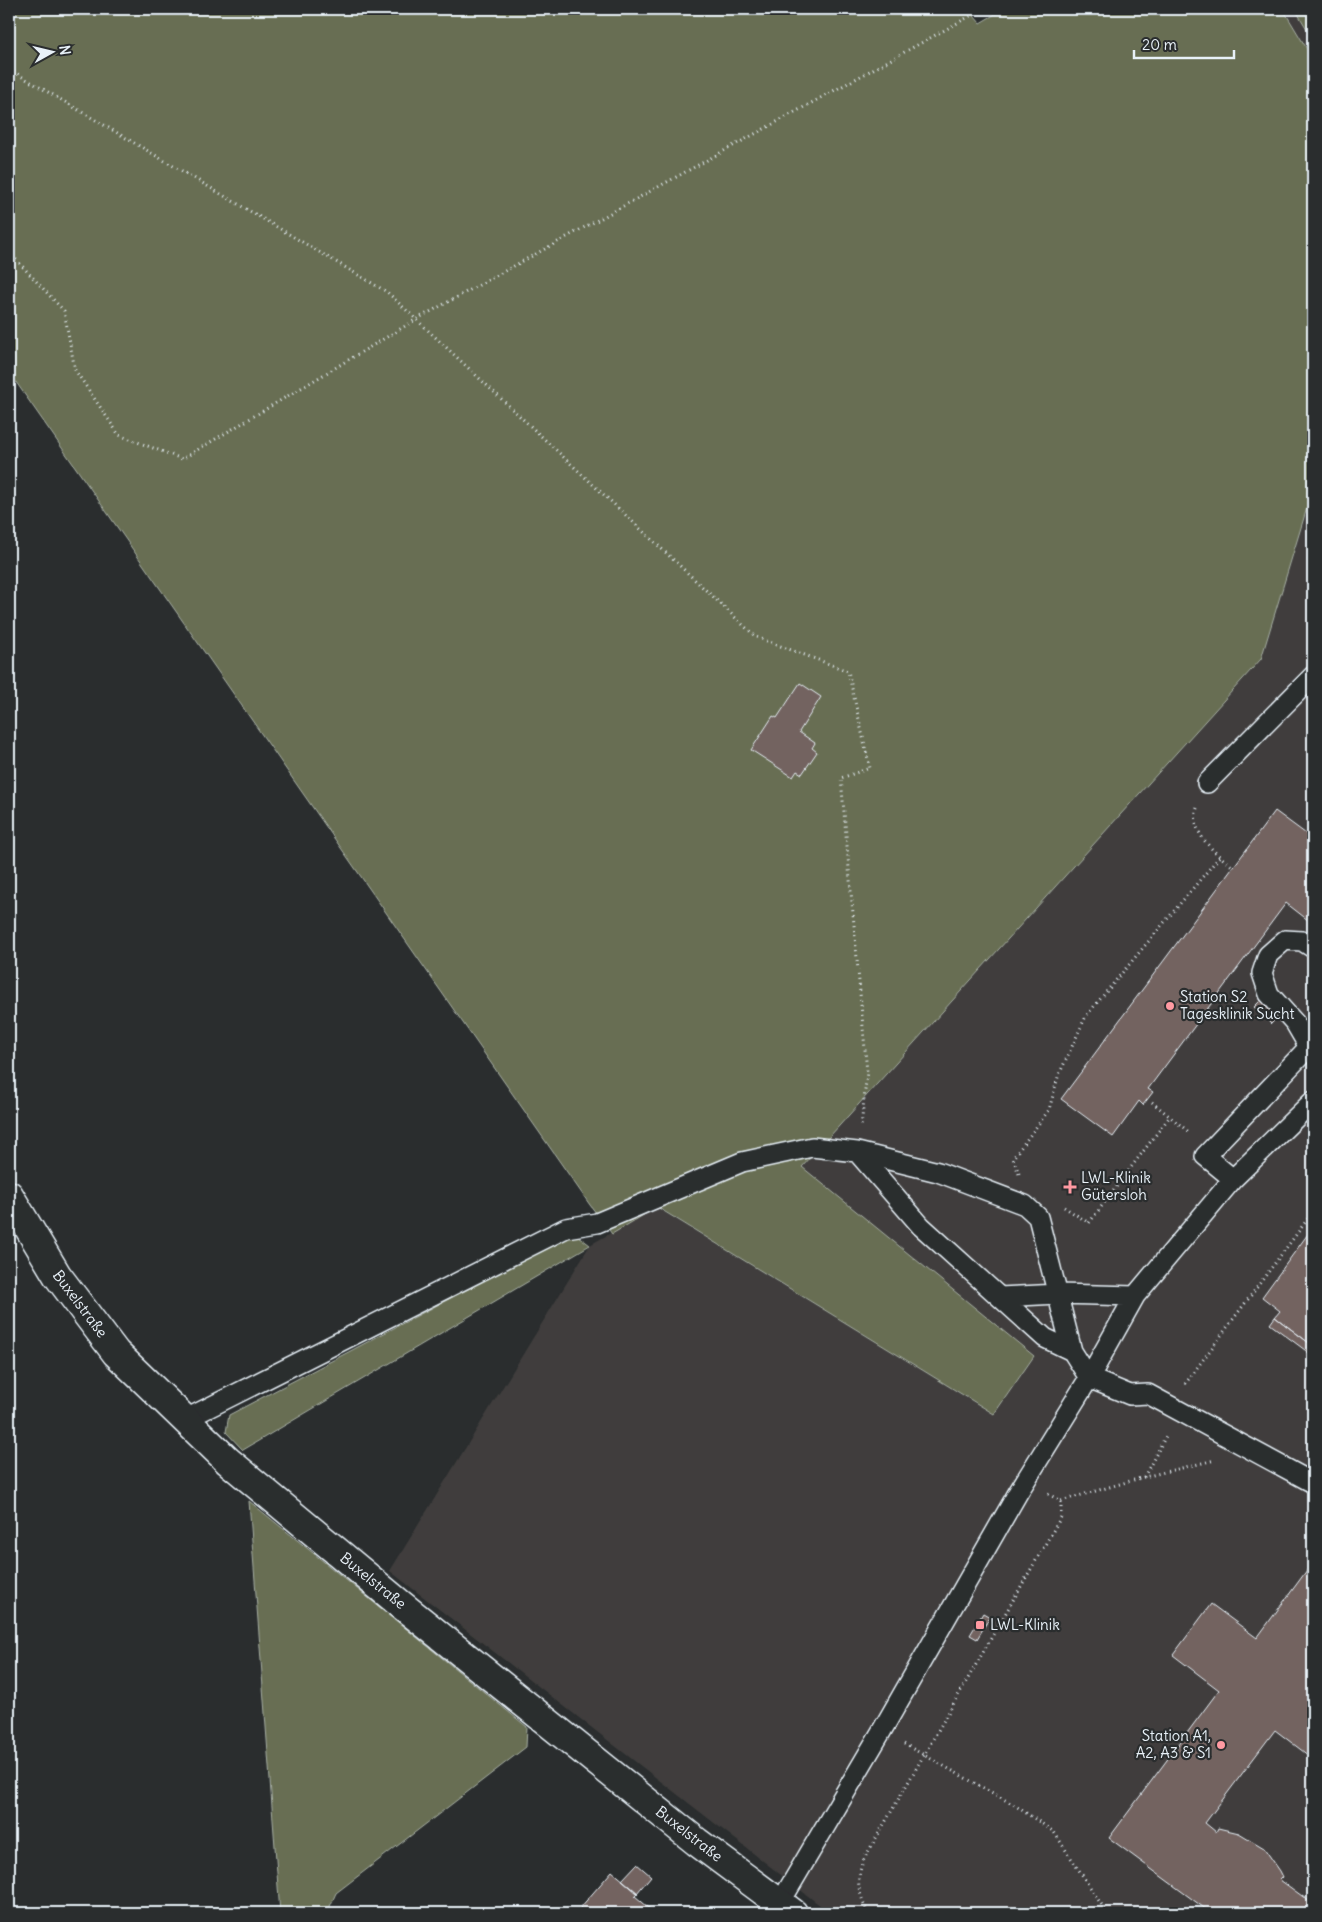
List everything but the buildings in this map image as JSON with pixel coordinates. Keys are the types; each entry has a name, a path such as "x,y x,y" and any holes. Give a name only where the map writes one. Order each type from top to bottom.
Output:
{"street":[{"name":"Buxelstraße","path":"9,1195 57,1275 116,1353 228,1461 399,1603 697,1842 786,1908"}],"lane":[{"path":"1208,783 1313,676"},
{"path":"1233,1180 1205,1156 1311,1045 1295,1023 1269,994 1262,973 1268,956 1285,940 1302,941 1313,948"},
{"path":"786,1908 881,1732 1019,1491 1089,1378 1135,1296 1233,1180 1313,1101"},
{"path":"184,1420 566,1228 597,1224 742,1162 812,1147 857,1152 938,1172 1025,1205 1038,1217 1072,1351 1089,1378 1130,1395 1148,1394 1313,1482"},
{"path":"857,1152 921,1226 1045,1338 1072,1351"},
{"path":"1000,1297 1058,1294 1135,1296"}],"path":[{"path":"9,252 64,311 75,370 119,435 182,458 417,319 983,9"},
{"path":"9,69 387,292 756,637 848,671 870,768 841,778 867,1072 857,1152"},
{"path":"1313,545 1309,560 1313,580"},
{"path":"1208,783 1200,796 1196,812 1198,831 1210,848 1233,867"},
{"path":"1020,1176 1013,1158 1049,1110 1058,1077 1086,1016 1220,856"},
{"path":"1152,1102 1211,1150"},
{"path":"1056,1202 1090,1223 1170,1116"},
{"path":"1144,1477 1172,1424 1178,1409 1181,1390 1313,1212"},
{"path":"868,1913 861,1897 858,1876 864,1859 1061,1516 1061,1501 1144,1477 1256,1450"},
{"path":"881,1732 1016,1806 1054,1832 1107,1913"}],"shaded area":[{"path":"1283,9 1313,9 1313,59"},
{"name":"LWL-Klinik Gütersloh","path":"1313,488 1313,1913 830,1913 390,1571 590,1245 656,1207 994,1414 1034,1356 801,1167 1261,659"}],"green space":[{"path":"9,9 968,9 980,23 1004,9 1283,9 1313,59 1313,488 1261,659 802,1167 1034,1356 994,1414 657,1207 612,1234 590,1205 9,372"},
{"path":"1295,9 1313,9 1313,39"},
{"path":"574,1233 590,1245 243,1450 226,1432 229,1415"},
{"path":"249,1501 527,1727 526,1747 336,1893 327,1913 280,1913"}],"place":[{"name":"Station S2 Tagesklinik Sucht","path":"1170,1006"},
{"name":"LWL-Klinik Gütersloh","path":"1070,1187"},
{"name":"LWL-Klinik","path":"980,1625"},
{"name":"Station A1, A2, A3 & S1","path":"1221,1745"}]}
